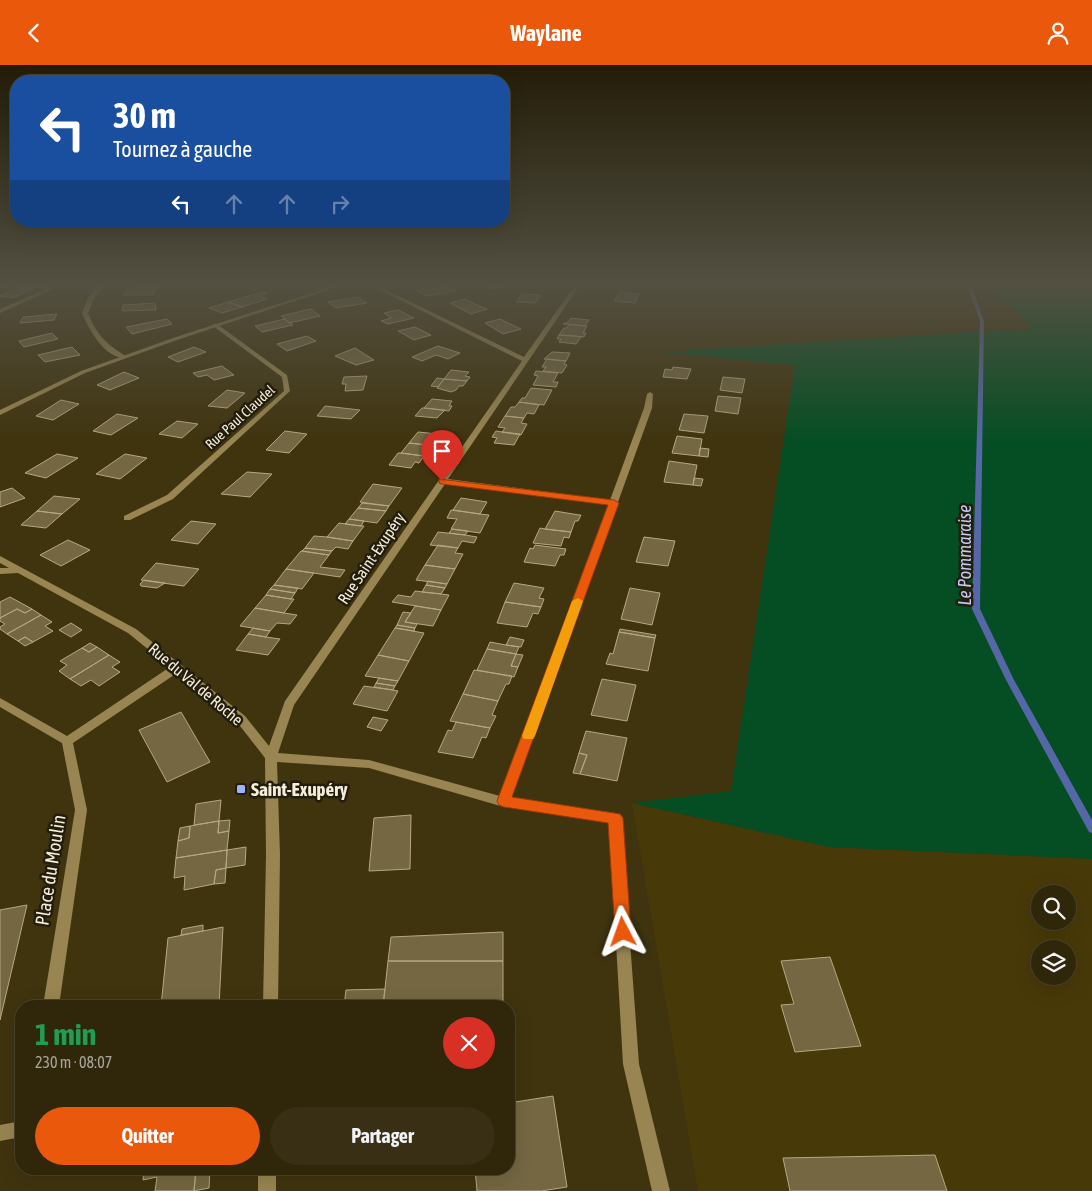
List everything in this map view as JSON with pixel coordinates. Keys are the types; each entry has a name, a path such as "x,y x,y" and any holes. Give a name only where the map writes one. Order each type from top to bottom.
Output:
{"street":[{"path":"97,338 108,349 124,357"},
{"path":"0,413 51,386 83,372 179,338"},
{"name":"Rue Paul Claudel","path":"127,518 170,497 287,391 285,376 232,338"},
{"path":"479,338 525,360"},
{"name":"Rue Saint-Exupéry","path":"271,757 289,704 541,338"},
{"path":"504,801 614,503 648,408 650,394"},
{"path":"442,481 614,503"},
{"name":"Rue du Val de Roche","path":"0,559 132,631 241,719 271,757"},
{"path":"0,571 20,569"},
{"path":"0,702 67,741 178,667"},
{"name":"Place du Moulin","path":"52,1000 81,810 67,741"},
{"path":"270,1000 273,855 271,757 369,764 504,801 615,818 631,1064 661,1191"},
{"path":"0,1133 15,1130"},
{"path":"267,1175 267,1191"}],"shaded area":[{"path":"632,803 829,847 1092,859 1092,1191 698,1191"}],"green space":[{"path":"886,338 1092,338 1092,859 829,847 632,803 731,791 795,365 663,352"}],"building":[{"path":"33,338 58,339 24,347 19,341"},
{"path":"301,338 310,338 316,341 287,351 277,344"},
{"path":"581,338 576,344 559,342 561,339 557,339"},
{"path":"438,346 460,353 448,359 436,355 422,361 412,357"},
{"path":"72,347 80,355 45,362 38,355"},
{"path":"194,347 206,352 178,362 168,357"},
{"path":"355,348 374,360 356,365 335,356"},
{"path":"552,352 570,353 566,361 544,359"},
{"path":"547,359 566,361 564,364 567,365 562,373 543,371 546,367 542,367"},
{"path":"222,366 234,375 214,380 207,375 198,377 193,373"},
{"path":"673,367 691,369 687,379 663,377 665,369 672,370"},
{"path":"451,370 469,372 465,376 470,377 467,381 444,379"},
{"path":"536,371 558,373 553,382 558,382 556,387 533,385 538,376 534,375"},
{"path":"124,372 139,378 110,390 97,385"},
{"path":"367,376 363,390 345,391 346,384 342,384 344,377"},
{"path":"723,377 745,379 742,393 720,390"},
{"path":"437,378 444,379 438,387 431,386"},
{"path":"444,379 467,381 463,386 459,386 451,392 437,388"},
{"path":"531,388 552,390 544,405 519,402 522,398 525,398"},
{"path":"227,390 245,393 227,408 208,406"},
{"path":"718,396 741,398 738,414 715,411"},
{"path":"432,399 452,401 449,406 452,406 449,411 424,408"},
{"path":"61,400 79,404 53,420 36,416"},
{"path":"519,402 539,405 534,414 527,413 524,418 505,416 511,407 515,407"},
{"path":"325,406 360,410 351,419 317,416"},
{"path":"422,408 445,410 437,418 415,416"},
{"path":"117,414 138,418 111,435 93,431"},
{"path":"684,414 708,416 704,433 679,430"},
{"path":"505,416 524,418 521,423 527,424 521,435 502,432 505,428 498,427"},
{"path":"177,421 198,424 182,438 159,434"},
{"path":"285,431 307,434 289,453 266,450"},
{"path":"496,431 520,434 514,445 494,443 497,438 492,437"},
{"path":"418,432 438,434 435,439 440,439 436,446 409,443"},
{"path":"677,436 702,439 699,456 672,453"},
{"path":"409,443 436,446 432,451 427,450 424,456 401,453"},
{"path":"700,448 709,449 708,457 699,456"},
{"path":"398,453 424,456 419,463 415,462 411,468 389,465"},
{"path":"57,454 78,458 46,478 25,473"},
{"path":"125,454 147,458 120,479 96,474"},
{"path":"669,461 697,465 693,485 664,482"},
{"path":"247,472 272,474 250,497 221,494"},
{"path":"694,478 703,479 701,486 693,485"},
{"path":"373,484 402,488 389,506 360,502"},
{"path":"12,488 25,498 0,507 0,492"},
{"path":"54,496 80,499 62,514 37,511"},
{"path":"461,498 487,502 480,514 453,510"},
{"path":"362,503 389,506 386,511 358,508"},
{"path":"358,508 386,511 377,523 349,519"},
{"path":"451,510 489,515 480,533 451,529 457,519 447,518"},
{"path":"37,511 62,514 46,528 21,525"},
{"path":"555,511 581,515 578,521 575,521 571,532 545,529"},
{"path":"349,519 364,521 361,526 345,524"},
{"path":"191,521 216,524 198,544 171,540"},
{"path":"339,523 364,526 353,541 327,537"},
{"path":"540,528 571,532 569,538 564,537 561,546 533,543"},
{"path":"452,529 468,531 465,535 449,533"},
{"path":"438,532 477,537 474,543 462,541 458,548 430,545"},
{"path":"314,536 353,541 348,549 336,547 332,551 305,548"},
{"path":"644,537 675,541 668,566 636,562"},
{"path":"68,540 90,550 61,566 40,555"},
{"path":"438,545 458,548 455,553 463,554 455,569 425,565"},
{"path":"535,545 566,549 564,555 560,555 555,566 524,562 530,548 533,549"},
{"path":"305,548 332,551 329,555 302,551"},
{"path":"301,551 329,555 320,567 345,570 340,577 286,569"},
{"path":"156,563 199,569 184,586 141,580"},
{"path":"425,565 455,569 447,584 416,580"},
{"path":"286,569 314,573 302,589 274,585"},
{"path":"144,580 165,583 157,588 141,586 140,584"},
{"path":"428,581 447,584 445,588 426,585"},
{"path":"514,583 544,588 539,598 544,599 541,607 505,602"},
{"path":"274,585 298,588 295,593 270,589"},
{"path":"426,585 445,588 441,594 422,592"},
{"path":"630,588 660,593 652,625 621,619"},
{"path":"270,589 295,593 291,599 266,595"},
{"path":"415,591 449,595 441,610 392,602 398,595 411,597"},
{"path":"266,595 294,599 284,613 255,608"},
{"path":"10,597 32,609 25,613 17,609 0,618 0,602"},
{"path":"505,602 541,607 538,614 533,613 527,627 497,623"},
{"path":"415,606 441,610 433,626 405,622"},
{"path":"255,608 297,615 290,624 277,623 270,631 240,626"},
{"path":"17,609 25,613 32,609 41,615 7,634 0,629 5,624 0,621 0,618"},
{"path":"403,612 411,613 405,622 417,624 415,628 397,625"},
{"path":"41,615 52,622 45,626 53,631 33,642 25,637 18,641 7,634"},
{"path":"71,623 82,630 71,637 59,630"},
{"path":"397,625 415,628 414,631 395,628"},
{"path":"253,628 270,631 266,637 248,634"},
{"path":"395,628 424,633 409,661 378,655"},
{"path":"620,629 656,635 655,638 619,632"},
{"path":"619,632 655,638 648,671 606,664 610,653 613,654"},
{"path":"248,634 280,639 268,655 236,650"},
{"path":"25,637 33,642 25,646 18,641"},
{"path":"510,637 524,640 521,647 506,645"},
{"path":"490,642 519,647 516,654 487,649"},
{"path":"90,643 97,647 89,652 82,648"},
{"path":"97,647 109,655 70,679 59,671 67,665 60,661 82,648 89,652"},
{"path":"487,649 516,654 511,666 518,667 514,677 477,670"},
{"path":"516,654 523,655 518,667 511,666"},
{"path":"109,655 120,662 112,667 120,672 99,686 91,680 81,686 70,679"},
{"path":"378,655 409,661 398,681 365,676"},
{"path":"474,670 512,676 498,701 463,694"},
{"path":"379,678 398,681 395,686 376,683"},
{"path":"602,679 636,685 627,721 591,715"},
{"path":"376,683 395,686 393,690 374,687"},
{"path":"364,686 398,691 387,711 353,704"},
{"path":"463,694 498,701 492,715 496,716 490,728 450,721"},
{"path":"181,712 210,762 167,782 139,730"},
{"path":"373,717 388,720 381,731 367,727"},
{"path":"456,722 490,728 486,738 482,737 473,758 438,752 448,730 452,731"},
{"path":"586,731 627,738 617,781 580,774 587,755 579,753"},
{"path":"579,753 587,755 580,774 573,773"},
{"path":"221,800 219,821 194,825 196,804"},
{"path":"411,815 410,869 369,871 374,818"},
{"path":"230,820 229,831 218,833 219,821"},
{"path":"219,821 218,833 229,831 227,850 176,858 178,841 189,838 190,826"},
{"path":"190,826 189,838 178,841 180,828"},
{"path":"246,847 245,865 226,868 227,850"},
{"path":"227,850 226,868 216,870 214,884 184,890 185,876 174,878 176,858"},
{"path":"226,868 225,883 214,884 216,870"},
{"path":"27,905 0,1020 0,910"},
{"path":"203,925 203,931 181,935 182,929"},
{"path":"223,927 219,1000 162,1000 168,938"},
{"path":"503,932 503,961 388,961 391,937"},
{"path":"830,957 861,1046 795,1052 781,1005 794,1004 781,961"},
{"path":"388,961 503,961 503,1000 384,1000"},
{"path":"385,989 384,1000 345,1000 346,990"},
{"path":"553,1096 567,1187 541,1191 477,1191 476,1175 515,1175 515,1102"},
{"path":"935,1155 947,1191 790,1191 783,1158"},
{"path":"143,1175 195,1175 194,1191 155,1191 157,1177 143,1180"},
{"path":"195,1175 210,1175 209,1188 194,1191"}],"waterway":[{"name":"Le Pommaraise","path":"982,338 976,609 1010,680 1092,829"}],"slow traffic":[{"path":"528,736 578,601"}],"place":[{"name":"Saint-Exupéry","path":"241,789"}],"route":[{"path":"442,481 614,503 504,801 615,818 623,932"}]}
